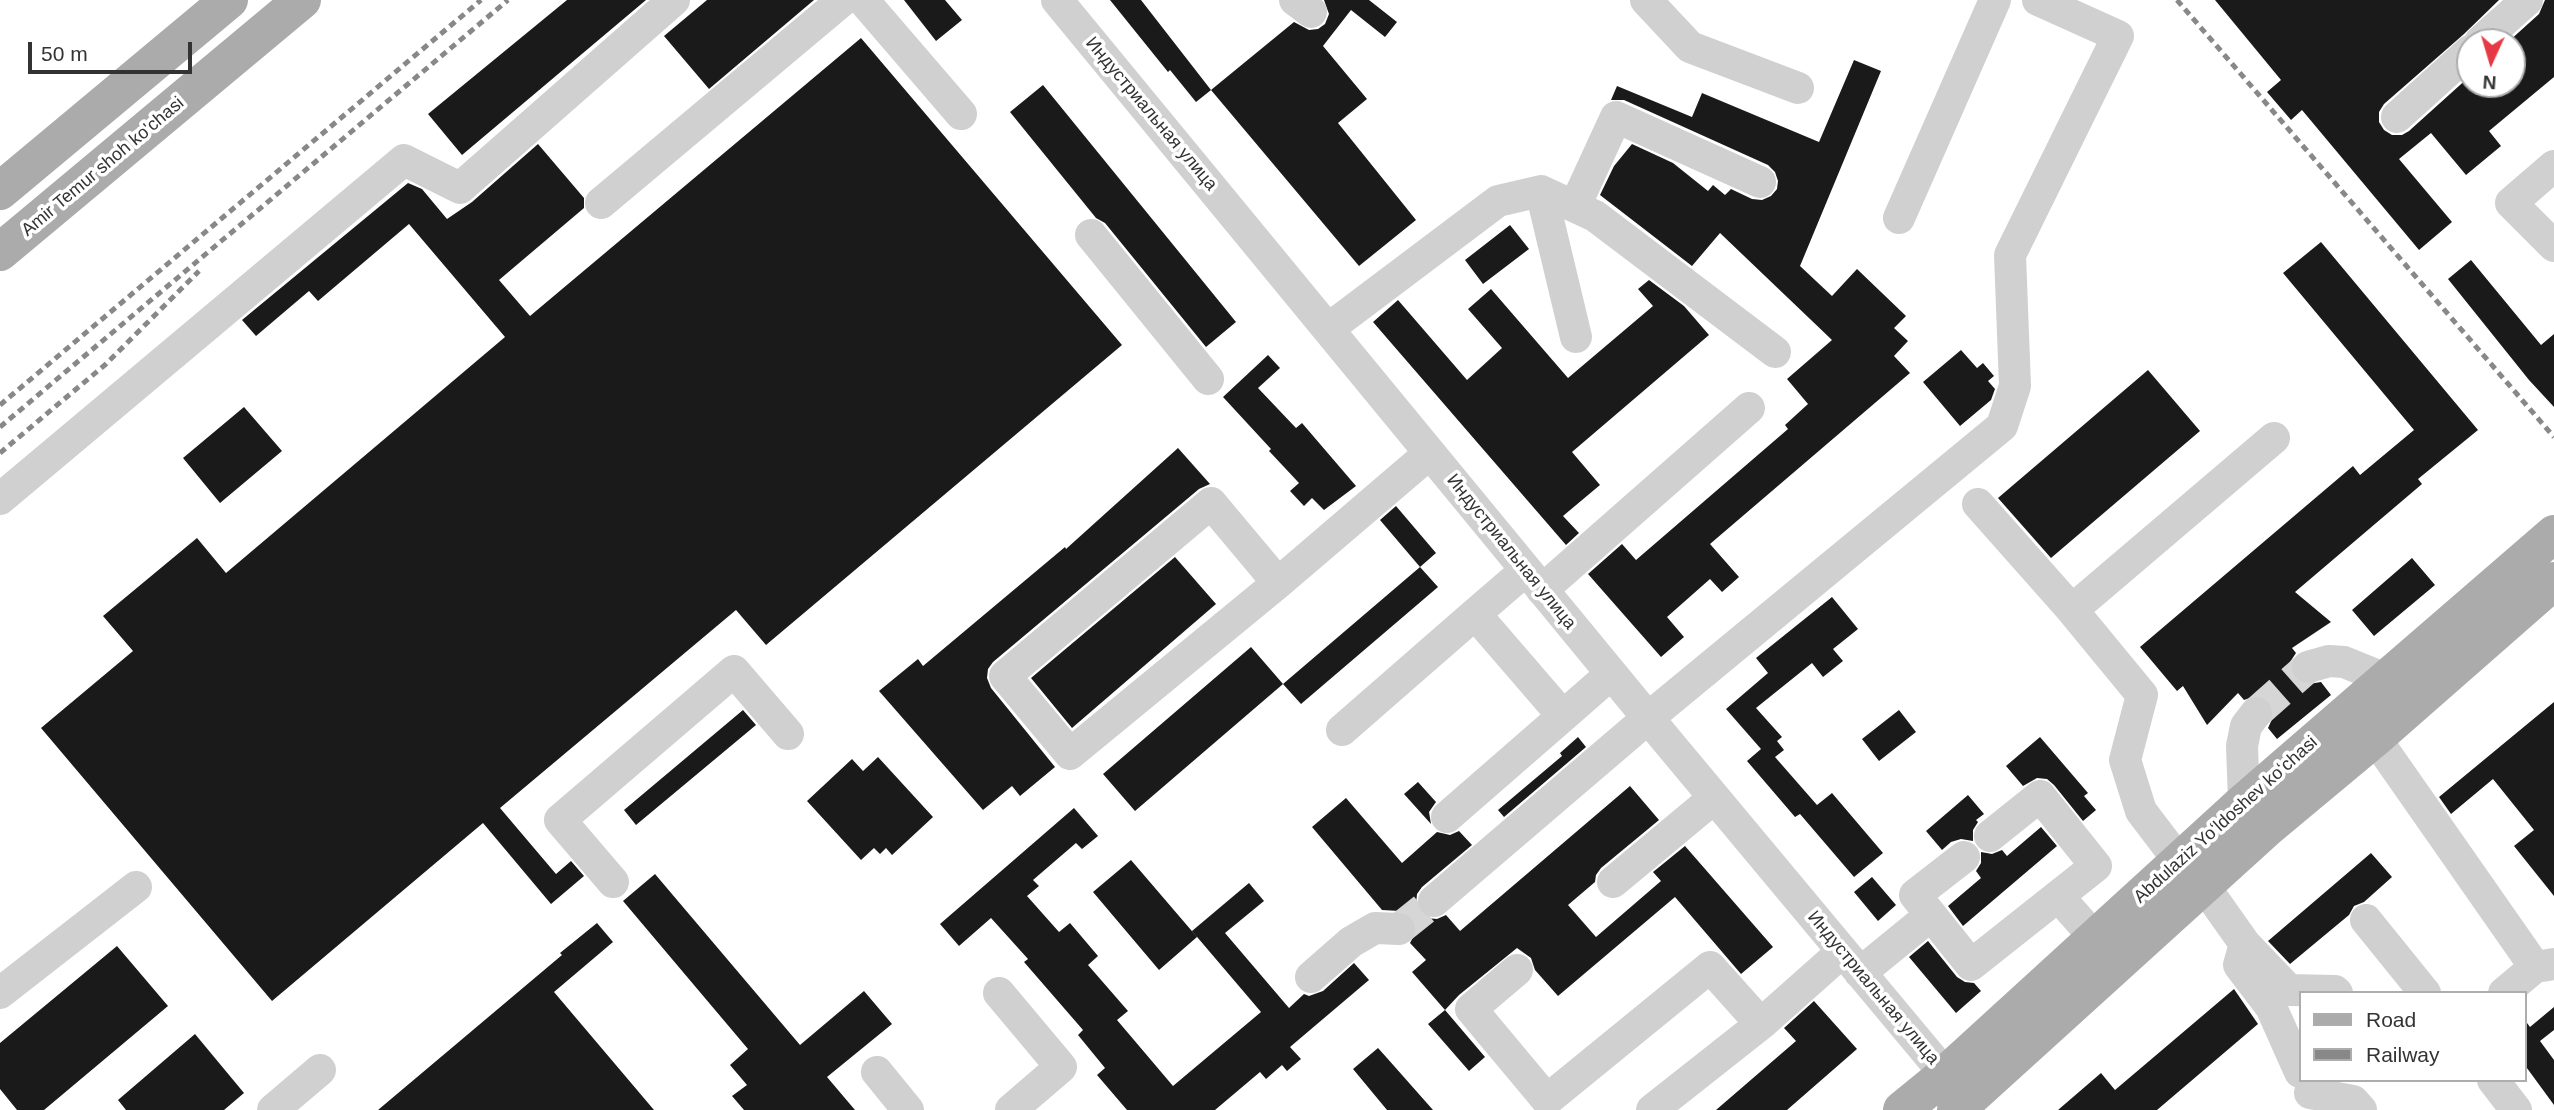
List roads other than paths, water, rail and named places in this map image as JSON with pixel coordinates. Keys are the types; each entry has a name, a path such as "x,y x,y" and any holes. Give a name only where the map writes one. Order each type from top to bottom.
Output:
{"main road":[{"path":"0,191 229,0"},
{"name":"Amir Temur shoh ko'chasi","path":"0,252 302,0"},
{"name":"Abdulaziz Yoʻldoshev koʻchasi","path":"1902,1110 1956,1095 2191,874 2244,802 2554,534"},
{"name":"Abdulaziz Yoʻldoshev koʻchasi","path":"1956,1095 2095,938 2191,874 2267,828 2375,738 2553,582"}],"street":[{"path":"0,499 404,160 460,188 674,0"},
{"path":"601,203 843,0"},
{"path":"863,0 961,114"},
{"name":"Индустриальная улица","path":"1057,0 1851,962 1956,1095"},
{"path":"1646,0 1690,47 1798,88"},
{"path":"1899,218 1995,0"},
{"path":"1434,901 1648,718 2002,426 2015,386 2010,256 2118,36 2038,0"},
{"path":"2496,28 2527,0"},
{"path":"2397,117 2456,64"},
{"path":"1575,206 1616,117 1760,182"},
{"path":"2554,166 2511,203 2554,246"},
{"path":"1328,329 1498,201 1541,191 1595,216 1775,352"},
{"path":"1541,191 1576,337"},
{"path":"1091,235 1208,379"},
{"path":"1342,730 1475,614 1534,580 1749,408"},
{"path":"2072,610 2274,438"},
{"path":"1278,583 1211,503 1004,676 1070,754 1278,583 1430,453"},
{"path":"1978,504 2072,610 2142,695 2125,760 2141,811 2245,944 2289,990 2335,991"},
{"path":"1475,614 1563,716"},
{"path":"2308,667 2344,662 2386,679"},
{"path":"613,882 560,820 734,671 788,734"},
{"path":"1447,817 1611,674"},
{"path":"2349,710 2375,738 2544,966 2507,991"},
{"path":"2244,802 2242,746 2246,726 2256,713"},
{"path":"1964,857 1915,895 1971,965 2096,866 2040,796 1990,836"},
{"path":"1614,882 1714,798"},
{"path":"0,993 136,887"},
{"path":"2059,896 2095,938"},
{"path":"1652,1110 1761,1024 1851,962 1931,915"},
{"path":"2366,920 2423,991"},
{"path":"1311,977 1351,942 1376,928 1399,929"},
{"path":"2245,944 2239,965 2271,1007 2298,1067"},
{"path":"1517,970 1471,1009 1550,1105 1710,967 1761,1024"},
{"path":"999,993 1061,1067 1011,1110"},
{"path":"273,1110 320,1070"},
{"path":"877,1072 908,1110"},
{"path":"2495,1082 2516,1110"},
{"path":"2308,1089 2353,1101 2361,1110"}],"tunnel":[{"path":"2256,713 2308,667"},
{"path":"1399,929 1434,901"}],"railway":[{"path":"0,405 481,0"},
{"path":"0,427 508,0"},
{"path":"2177,0 2554,437"},
{"path":"0,453 106,364 199,271"}]}
